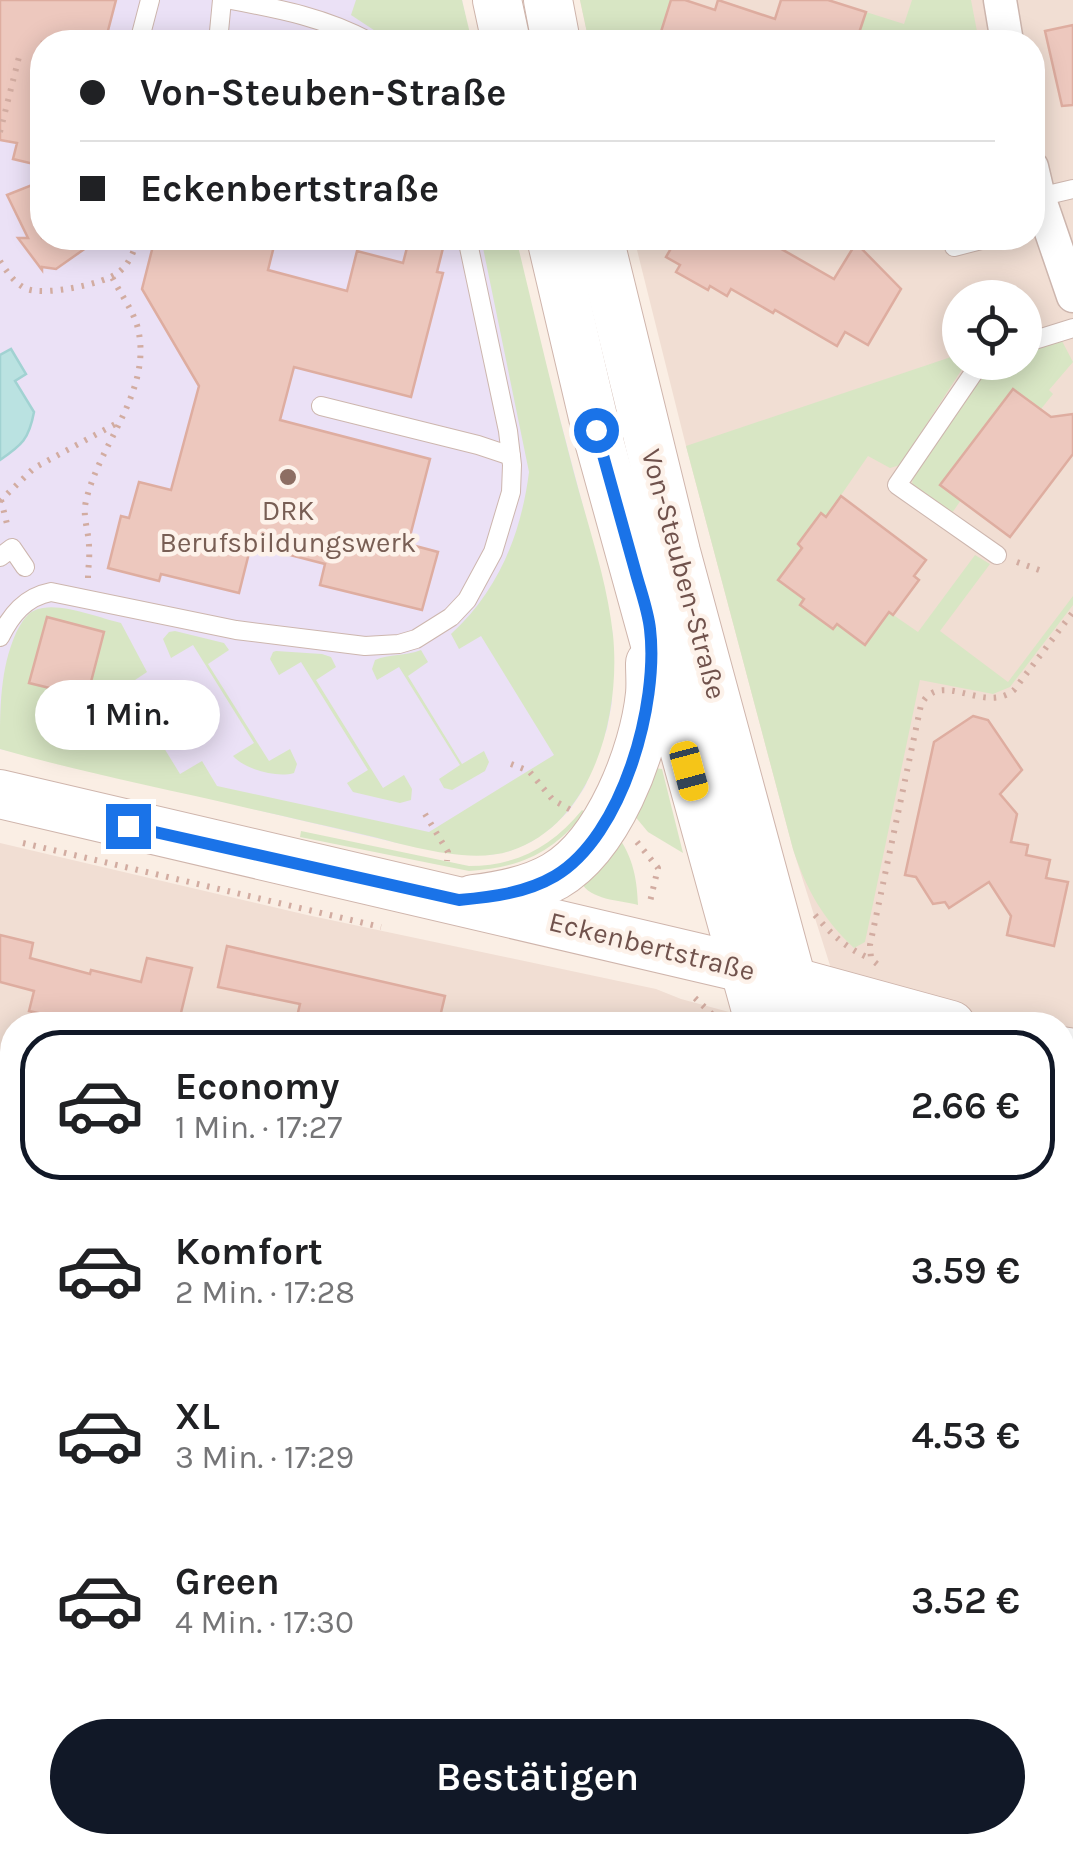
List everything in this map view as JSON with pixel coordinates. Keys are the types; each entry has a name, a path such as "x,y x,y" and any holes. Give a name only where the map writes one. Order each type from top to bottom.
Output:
{"street":[{"path":"497,0 503,30"},
{"path":"548,0 554,30"},
{"path":"1000,0 1006,30"},
{"path":"1045,219 1073,296"},
{"name":"Von-Steuben-Straße","path":"554,250 596,430 756,1012"},
{"name":"Von-Steuben-Straße","path":"602,250 681,570 798,1003"},
{"path":"459,900 494,897 556,876 582,853 610,814 628,779 650,695 650,629"},
{"name":"Eckenbertstraße","path":"0,794 743,968 798,1003 891,1012"}],"lane":[{"path":"142,30 150,0"},
{"path":"219,30 222,0"},
{"path":"231,0 311,16 348,30"},
{"path":"1045,191 1073,189"},
{"path":"0,638 18,609 36,595 51,592 133,608 241,638 345,649 434,636 466,600 493,552 511,492 508,431 470,250"},
{"path":"1042,338 1073,328"},
{"path":"970,380 897,485 997,556"},
{"path":"320,406 511,456"},
{"path":"0,557 12,548 24,567"},
{"path":"133,608 143,626"}],"path":[{"path":"0,132 20,53"},
{"path":"0,88 11,90"},
{"path":"0,261 22,288 56,292 112,278 123,269 134,250"},
{"path":"87,598 87,496 106,446 129,404 140,361 136,322 112,278"},
{"path":"0,500 34,468 120,421"},
{"path":"888,973 872,960 870,944 925,697 937,690 993,699 1007,696 1073,612"},
{"path":"511,764 528,770 553,800 569,811 577,809 585,799 621,821 658,868 649,909 636,942"},
{"path":"424,814 448,852"}],"shaded area":[{"name":"DRK Berufsbildungswerk","path":"0,0 462,0 468,30 30,30 30,250 518,250 613,635 612,703 607,729 585,787 569,811 531,842 490,855 457,854 0,749"},
{"path":"580,0 1073,0 1073,1012 845,1012 793,849 637,250 1045,250 1045,30 586,30"},
{"path":"0,843 307,915 656,989 729,1012 0,1012"}],"green space":[{"path":"356,0 462,0 469,30 374,30 351,15"},
{"path":"580,0 671,0 662,30 586,30"},
{"path":"912,0 971,0 977,30 860,30 866,12 904,24"},
{"path":"483,250 519,250 602,574 613,635 612,698 596,762 563,817 539,837 493,855 455,854 0,749 2,689 16,633 33,611 52,607 71,610 121,623 147,672 126,686 180,774 202,761 217,786 429,832 554,755 481,636 459,649 451,634 482,599 505,560 520,518 529,472"},
{"path":"1062,341 1073,362 1049,390 1053,394 1041,409 1013,389 941,484 961,500 950,516 912,486 913,474 980,380 1042,380 1042,347"},
{"path":"942,360 942,380 955,380 900,465 890,468 868,456 826,517 821,513 798,544 802,548 778,580 833,628 837,624 865,645 889,612 918,632 975,555 990,564 940,631 1008,682 1073,596 1073,605 1010,687 993,694 920,680 865,942 854,948 817,903 793,849 686,446"},
{"path":"175,631 224,643 229,650 208,664 269,761 290,749 297,764 294,773 262,772 233,756 254,743 193,645 171,658 163,639"},
{"path":"421,650 428,662 408,676 462,764 484,751 489,762 485,771 452,790 444,788 439,779 460,765 399,667 377,680 372,669 375,660"},
{"path":"276,651 331,657 336,667 316,680 383,788 404,775 412,789 411,800 400,803 353,792 347,783 368,770 301,662 279,675 270,659"},
{"path":"654,768 662,769 683,853 648,832 628,808"},
{"path":"582,810 585,812 561,838 534,856 469,871 300,837 301,831 469,866 486,865 532,852"},
{"path":"613,830 632,865 638,905 598,896 581,882"}],"water":[{"path":"11,349 26,374 15,381 34,412 23,440 0,460 0,355"}],"building":[{"path":"0,0 116,0 108,30 30,30 30,163 13,159 17,143 0,140"},
{"path":"671,0 685,0 715,10 718,0 775,19 781,0 828,0 866,12 860,30 662,30"},
{"path":"1073,25 1073,105 1062,106 1045,31"},
{"path":"30,186 30,250 83,250 56,269 42,270 18,238 28,238 7,195"},
{"path":"152,250 273,250 268,270 347,291 357,251 403,263 406,250 442,250 437,272 443,273 411,397 294,367 280,420 430,459 408,544 438,552 422,610 320,585 325,564 251,545 239,593 161,574 159,581 108,568 121,516 129,518 139,482 171,490 199,386 142,289"},
{"path":"670,250 783,250 834,279 852,250 863,250 901,289 868,345 845,332 837,346 731,289 727,296 710,286 708,290 676,272 680,265 666,257"},
{"path":"1013,389 1051,417 1073,414 1073,454 1010,537 940,485"},
{"path":"841,496 926,560 914,576 919,580 865,645 837,624 833,629 800,605 804,599 778,580 821,513 826,517"},
{"path":"47,617 104,632 87,697 29,683"},
{"path":"973,716 988,720 1022,770 1000,794 1017,814 1011,842 1028,845 1026,855 1050,860 1046,878 1068,882 1054,946 1007,935 1011,916 989,882 949,908 945,902 933,904 916,877 905,875 934,742"},
{"path":"0,935 33,943 30,958 90,974 91,970 141,982 147,958 192,968 181,1012 33,1012 29,1011 34,991 0,982"},
{"path":"227,946 445,996 441,1012 298,1012 300,1004 218,987"}],"place":[{"name":"DRK Berufsbildungswerk","path":"288,477"}],"route":[{"path":"128,826 459,900 494,897 539,884 570,866 610,814 628,779 650,695 650,629 596,430"}]}
